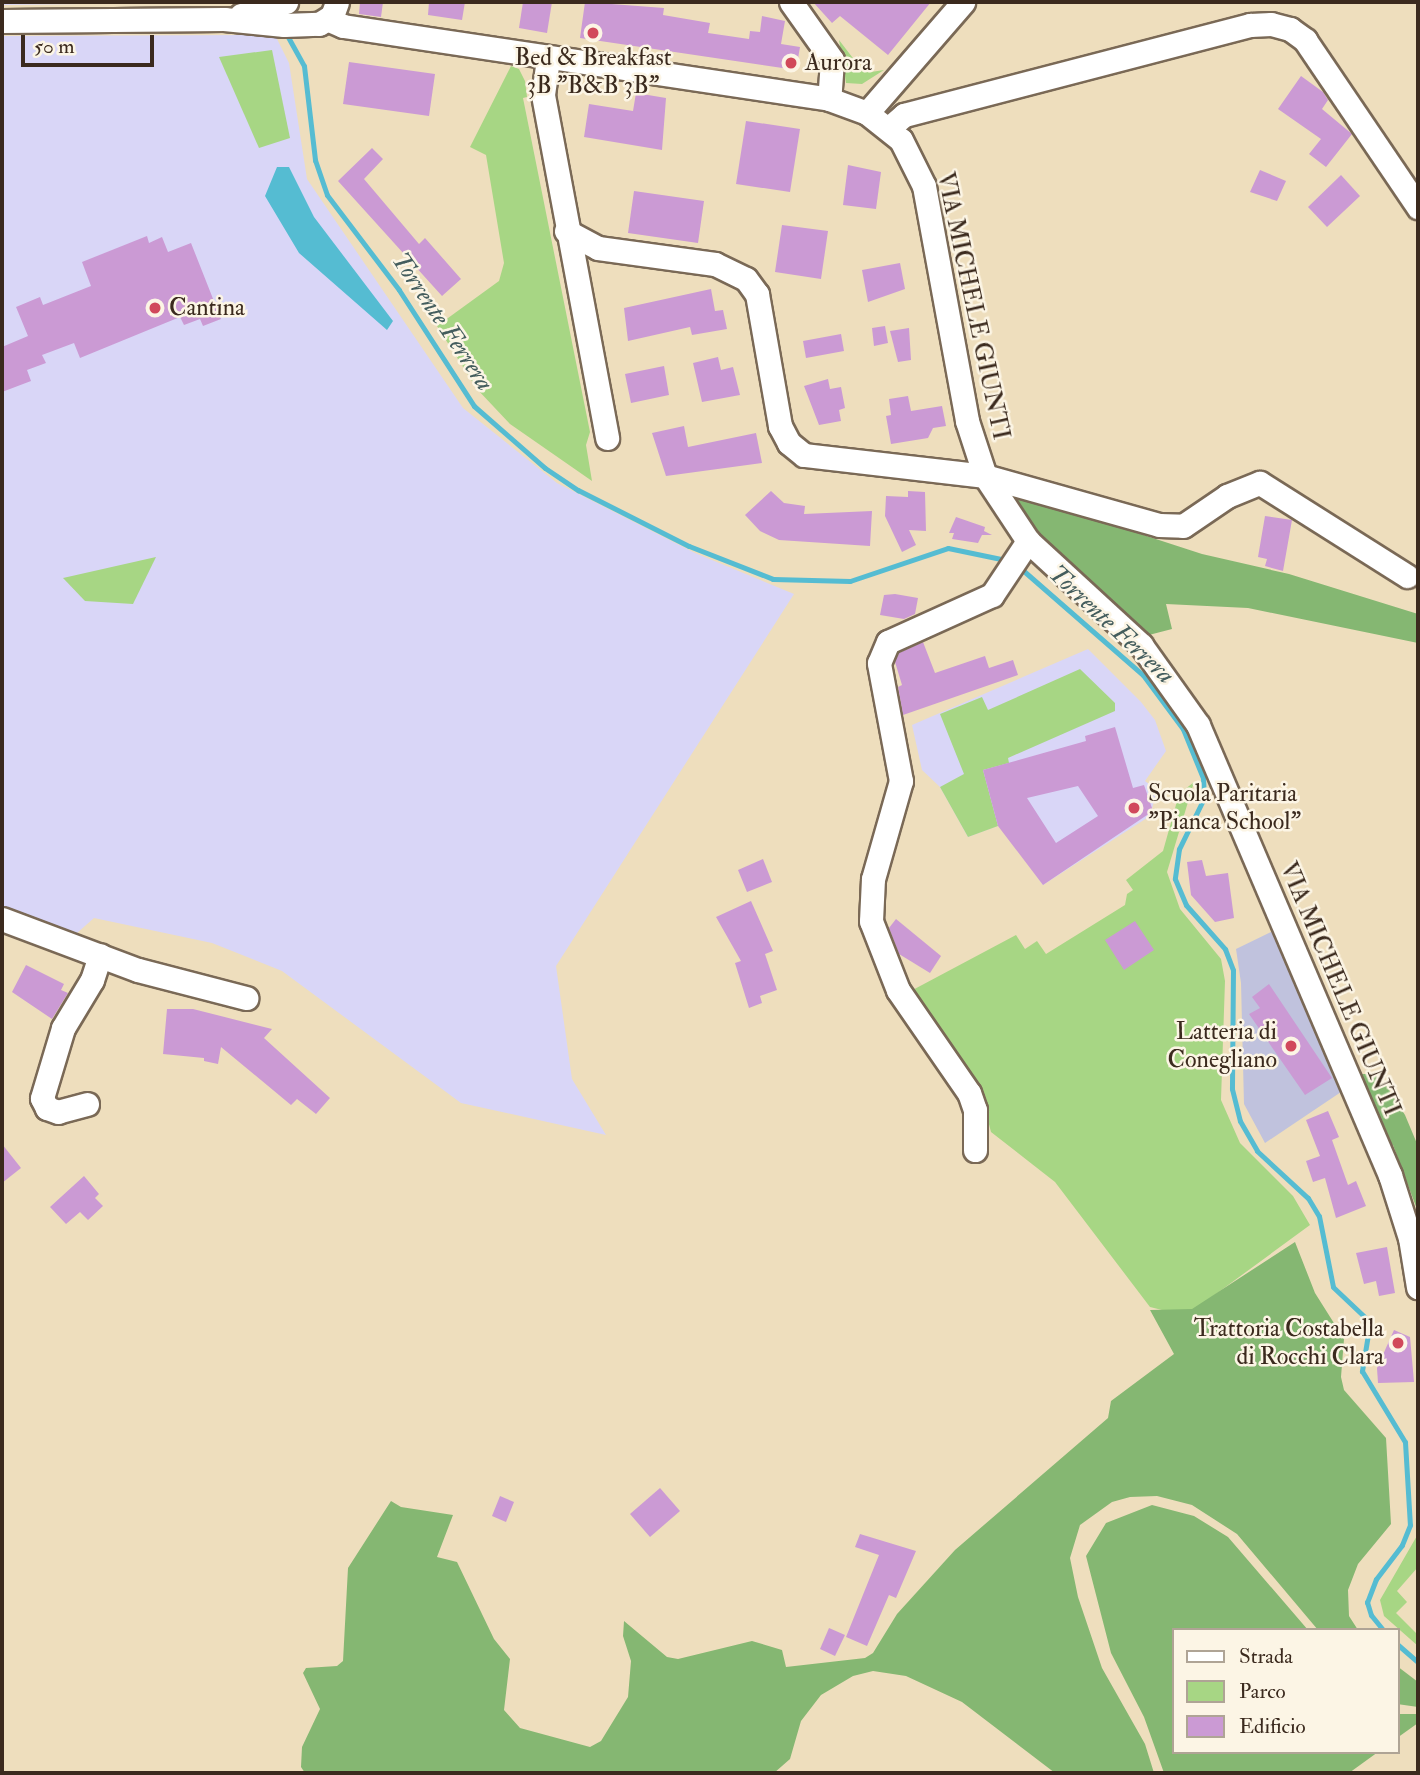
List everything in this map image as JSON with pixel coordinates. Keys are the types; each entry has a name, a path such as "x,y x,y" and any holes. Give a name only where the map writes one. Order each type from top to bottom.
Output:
{"street":[{"path":"2,20 224,19 286,2"},
{"path":"791,2 832,60 829,99"},
{"path":"867,113 906,72 963,2"},
{"name":"VIA MICHELE GIUNTI","path":"224,19 284,25 324,9 343,26 548,59 829,99 867,113 889,128 914,161 924,186 967,421 985,476 1019,556 1141,645 1198,725 1390,1175 1414,1261 1418,1287"},
{"path":"889,128 904,115 1250,25 1270,24 1290,29 1305,40 1418,207"},
{"path":"548,59 543,95 566,231 607,438"},
{"path":"889,128 906,72"},
{"path":"566,231 598,248 715,264 746,279 757,294 780,426 789,443 804,455 985,476 1159,525 1184,526 1227,496 1259,483 1406,576"},
{"path":"975,1150 976,1119 969,1093 898,990 871,921 873,878 901,781 879,663 888,642 982,603 1019,556"},
{"path":"2,919 100,955 246,998"},
{"path":"87,1104 52,1111 42,1098 63,1028 92,980 100,955"}],"shaded area":[{"path":"2,2 241,2 2,5"},
{"path":"275,35 289,63 307,179 463,408 557,483 695,553 794,594 556,966 572,1079 606,1135 461,1103 282,971 212,943 94,918 68,941 2,913 2,36"},
{"path":"1088,649 1141,702 1155,720 1166,751 1145,781 1157,790 1150,816 1043,885 1000,825 968,837 940,787 922,770 912,725"},
{"path":"1275,930 1344,1090 1265,1143 1244,1104 1241,983 1236,949"}],"green space":[{"path":"839,40 859,66 871,72 884,70 862,84 846,83"},
{"path":"272,50 290,138 259,148 219,57"},
{"path":"511,66 519,69 525,81 527,97 523,98 590,432 586,445 592,481 510,424 477,389 437,326 499,281 504,263 486,155 470,147"},
{"path":"1005,490 1202,554 1289,574 1418,614 1418,643 1248,608 1166,604 1172,629 1145,636 1047,542"},
{"path":"156,557 133,604 85,601 63,578"},
{"path":"1080,669 1115,703 1115,711 1008,758 1009,763 983,770 998,826 968,837 940,787 964,774 940,714 982,697 988,710"},
{"path":"1194,782 1167,872 1180,909 1221,959 1225,981 1221,1100 1240,1143 1293,1196 1310,1225 1186,1316 1150,1307 1055,1182 991,1132 984,1105 907,993 1016,935 1025,949 1037,941 1046,954 1125,905 1127,894 1133,890 1126,880 1163,851 1179,794"},
{"path":"1358,1074 1379,1074 1405,1115 1418,1146 1418,1212 1393,1145 1388,1144"},
{"path":"1295,1242 1315,1293 1344,1339 1341,1377 1344,1390 1386,1438 1391,1524 1358,1564 1348,1590 1349,1616 1357,1628 1316,1628 1237,1534 1192,1505 1157,1496 1130,1497 1112,1502 1080,1525 1070,1558 1078,1597 1102,1668 1145,1744 1154,1773 1055,1773 962,1702 906,1676 873,1671 853,1676 821,1695 801,1721 790,1759 774,1773 305,1773 301,1767 302,1747 320,1709 303,1673 306,1668 337,1666 343,1661 348,1568 391,1501 401,1507 453,1515 437,1557 457,1562 494,1639 510,1659 504,1710 520,1728 590,1747 601,1741 628,1697 631,1661 623,1636 624,1621 667,1657 678,1659 752,1641 782,1650 786,1667 865,1658 873,1653 897,1614 955,1550 1108,1418 1111,1401 1174,1354 1150,1310 1192,1309"},
{"path":"1152,1505 1194,1516 1228,1537 1306,1628 1172,1628 1172,1754 1375,1754 1349,1773 1164,1773 1144,1717 1111,1653 1086,1556 1106,1523"},
{"path":"1418,1534 1418,1567 1397,1591 1407,1602 1396,1613 1418,1635 1418,1646 1384,1616 1380,1600"},
{"path":"1399,1668 1418,1682 1418,1707 1399,1704"},
{"path":"1399,1714 1418,1714 1418,1723 1399,1737"}],"water":[{"path":"277,167 289,167 314,217 393,321 387,330 299,253 265,196"}],"building":[{"path":"360,2 383,2 381,17 359,14"},
{"path":"429,2 465,2 462,20 428,15"},
{"path":"523,2 552,2 547,33 519,28"},
{"path":"585,2 664,8 663,15 710,23 708,33 749,39 750,31 760,32 762,16 785,21 781,44 800,47 796,70 580,38"},
{"path":"813,2 931,2 888,55 840,16 832,23"},
{"path":"349,62 435,74 429,116 343,104"},
{"path":"1301,76 1323,92 1328,100 1322,109 1352,134 1326,167 1309,154 1321,139 1278,109"},
{"path":"636,93 666,98 662,150 584,137 589,104 633,111"},
{"path":"746,121 800,129 790,192 736,184"},
{"path":"372,148 383,159 364,179 419,244 425,238 461,279 442,296 338,181"},
{"path":"848,165 881,172 876,209 843,205"},
{"path":"1260,170 1286,181 1277,201 1250,192"},
{"path":"1341,175 1360,196 1327,227 1308,207"},
{"path":"634,191 704,201 698,243 628,233"},
{"path":"782,225 828,231 821,279 775,272"},
{"path":"147,236 149,243 162,237 168,252 191,243 221,319 203,326 200,319 184,325 180,317 80,358 74,343 42,355 46,363 27,370 31,381 2,392 2,347 28,336 16,307 40,297 43,305 91,286 82,262"},
{"path":"900,263 905,289 868,302 862,270"},
{"path":"711,289 715,311 723,310 727,329 692,335 690,327 628,341 624,308"},
{"path":"885,326 888,343 874,346 872,328"},
{"path":"909,328 911,360 898,362 890,331"},
{"path":"841,334 844,351 806,358 803,341"},
{"path":"718,357 721,370 733,367 740,395 702,402 693,363"},
{"path":"664,366 669,395 631,403 625,374"},
{"path":"828,379 830,389 841,387 845,408 839,410 841,421 819,425 804,386"},
{"path":"908,396 911,411 942,406 946,426 933,428 928,438 891,444 886,416 891,415 889,399"},
{"path":"684,426 688,447 756,433 762,463 666,476 652,433"},
{"path":"771,491 784,503 805,506 804,514 872,511 870,546 779,540 760,531 745,515"},
{"path":"908,491 925,492 926,531 909,530 916,545 902,552 885,516 886,496 908,497"},
{"path":"1265,516 1292,520 1283,571 1265,566 1267,559 1258,557"},
{"path":"956,517 985,527 984,531 992,535 982,535 978,543 952,539 954,533 949,533"},
{"path":"884,595 918,598 915,614 904,619 880,615"},
{"path":"923,642 935,673 985,656 989,668 1013,660 1018,675 903,715 898,687 902,685 895,662 899,653"},
{"path":"1115,727 1133,788 1144,785 1153,811 1043,885 998,826 983,770 1086,741 1085,736","holes":["1078,786 1098,816 1056,843 1027,798"]},
{"path":"763,859 772,882 747,892 738,870"},
{"path":"1202,860 1206,876 1228,873 1234,918 1215,922 1191,895 1187,862"},
{"path":"751,901 773,951 765,954 777,990 760,996 762,1003 749,1008 735,963 741,961 716,917"},
{"path":"896,919 941,956 930,973 899,954 889,928"},
{"path":"1135,921 1154,950 1124,970 1105,940"},
{"path":"26,965 64,984 61,990 68,993 52,1019 12,992"},
{"name":"Latteria di Conegliano","path":"1269,984 1332,1078 1305,1095 1249,1014 1260,1008 1252,997"},
{"path":"167,1009 193,1009 272,1029 264,1038 330,1098 316,1114 297,1099 291,1105 221,1047 218,1064 204,1061 204,1058 163,1054"},
{"path":"1328,1111 1339,1137 1332,1140 1348,1185 1356,1181 1366,1206 1336,1218 1325,1178 1313,1182 1306,1161 1320,1156 1306,1120"},
{"path":"2,1144 21,1168 2,1183"},
{"path":"84,1176 99,1194 95,1198 103,1206 88,1220 80,1212 66,1224 50,1207"},
{"path":"1387,1247 1395,1293 1379,1296 1376,1281 1364,1284 1356,1253"},
{"path":"1394,1330 1410,1337 1414,1382 1378,1383 1377,1368"},
{"path":"660,1488 680,1511 650,1537 630,1514"},
{"path":"500,1496 514,1502 506,1522 492,1516"},
{"path":"860,1534 916,1551 896,1598 889,1595 867,1646 846,1637 879,1555 855,1547"},
{"path":"829,1628 845,1635 835,1656 820,1649"}],"waterway":[{"name":"Torrente Ferrera","path":"288,37 304,66 315,160 327,195 399,290 474,406 545,468 578,490 689,546 773,579 850,581 948,548 1006,560"},
{"name":"Torrente Ferrera","path":"1018,566 1143,675 1183,729 1203,778 1204,798 1179,849 1175,879 1186,905 1225,949 1233,970 1232,1089 1240,1121 1257,1151 1308,1198 1319,1216 1333,1287 1370,1322 1362,1371 1405,1442 1410,1525 1402,1545 1376,1579 1367,1602 1371,1615 1381,1628"},
{"name":"Torrente Ferrera","path":"1399,1646 1418,1662"}],"place":[{"name":"Bed & Breakfast 3B \"B&B 3B\"","path":"593,33"},
{"name":"Aurora","path":"791,63"},
{"name":"Cantina","path":"155,308"},
{"name":"Scuola Paritaria \"Pianca School\"","path":"1134,808"},
{"name":"Latteria di Conegliano","path":"1291,1046"},
{"name":"Trattoria Costabella di Rocchi Clara","path":"1398,1343"}]}
